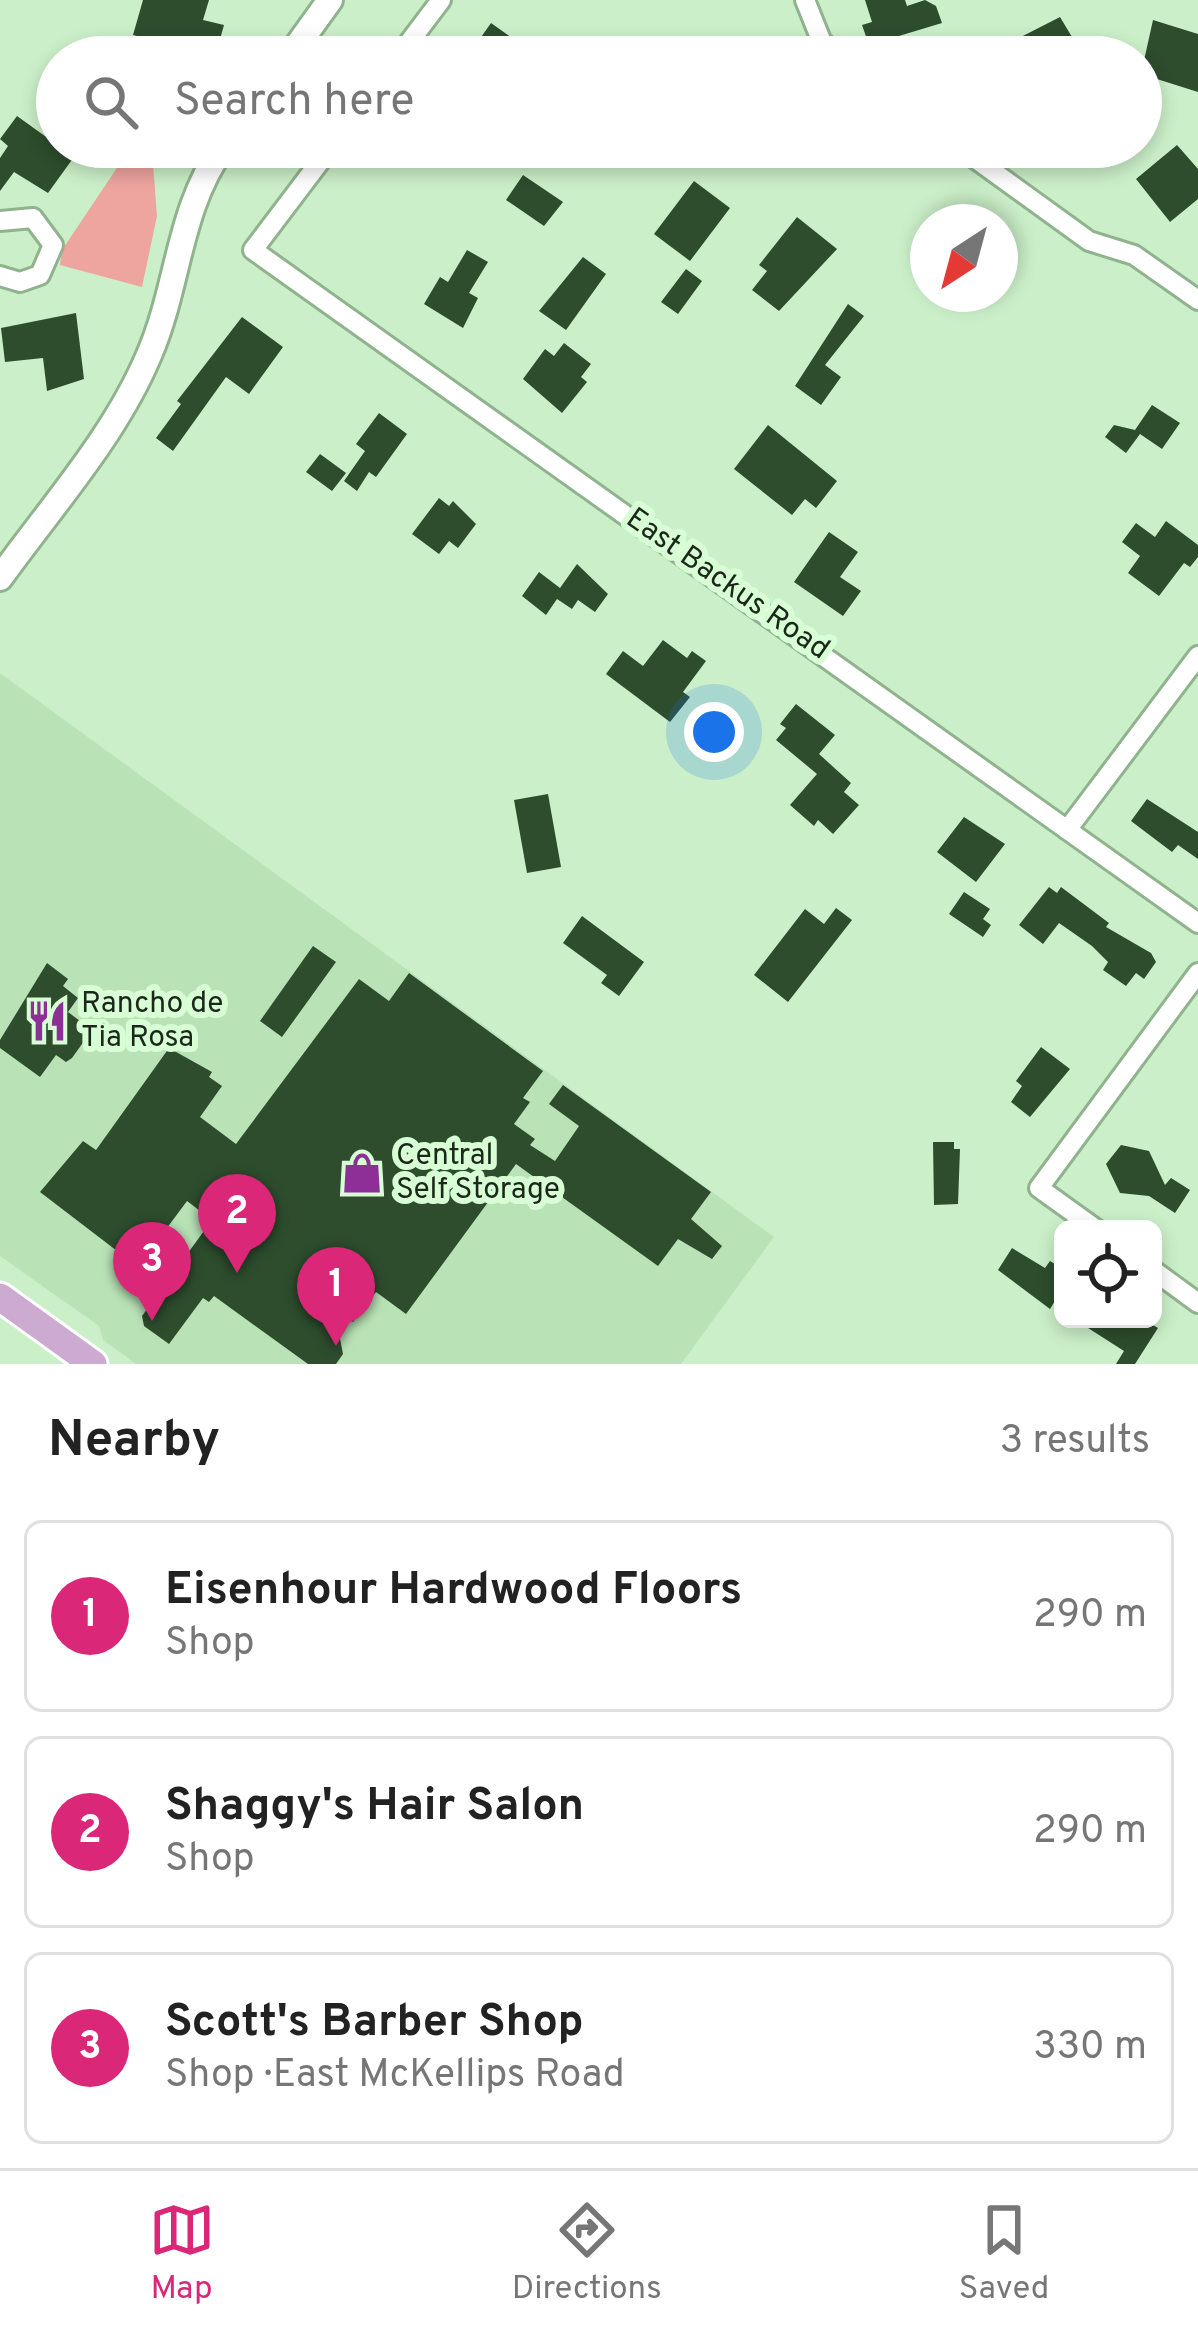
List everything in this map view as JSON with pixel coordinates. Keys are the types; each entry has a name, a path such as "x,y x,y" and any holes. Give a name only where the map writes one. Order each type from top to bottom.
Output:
{"main road":[{"path":"0,1297 93,1364"}],"street":[{"path":"304,36 330,0"},
{"path":"414,36 441,0"},
{"path":"805,0 818,36"},
{"path":"0,578 130,395 151,353 190,207 211,168"},
{"name":"East Backus Road","path":"315,168 253,250 1198,923"},
{"path":"988,168 1089,241 1134,255 1198,299"},
{"path":"0,221 34,218 52,245 40,275 20,282 0,276"},
{"path":"1067,830 1198,656"},
{"path":"1083,1220 1039,1188 1198,973"},
{"path":"1162,1277 1198,1303"}],"shaded area":[{"path":"117,168 153,168 157,216 142,287 60,265 62,250"},
{"path":"0,673 774,1237 681,1364 136,1364 103,1340 99,1326 0,1256"}],"building":[{"path":"143,0 209,0 203,20 224,25 221,36 133,35"},
{"path":"865,0 905,0 907,6 925,0 936,6 942,23 899,36 866,36 862,25 872,22"},
{"path":"1060,17 1071,36 1023,36"},
{"path":"1153,20 1198,34 1198,92 1162,81 1162,36 1149,36"},
{"path":"491,23 509,36 482,36"},
{"path":"17,116 36,130 36,168 66,168 48,193 14,172 0,191 0,158 8,146 0,139"},
{"path":"1177,145 1198,169 1198,199 1170,222 1136,179 1149,168 1162,168 1162,157"},
{"path":"523,175 563,202 544,226 506,200"},
{"path":"694,181 730,208 690,261 654,234"},
{"path":"797,217 837,249 779,311 752,290 767,271 759,265"},
{"path":"467,250 488,262 469,293 478,298 463,328 424,304 440,277 448,282"},
{"path":"583,257 606,274 566,330 539,311"},
{"path":"686,269 702,281 678,314 661,302"},
{"path":"848,304 864,316 825,365 841,377 821,405 795,386"},
{"path":"76,313 84,379 47,391 43,358 5,362 1,328"},
{"path":"242,317 283,347 249,394 226,377 173,451 156,438 181,404 177,401"},
{"path":"564,343 591,364 581,377 587,382 562,413 523,379 545,349 554,356"},
{"path":"1152,405 1180,423 1162,449 1140,434 1126,453 1105,437 1114,425 1135,430"},
{"path":"379,413 407,434 376,477 369,472 357,491 344,481 365,451 356,444"},
{"path":"768,425 837,481 816,508 805,499 792,515 734,469"},
{"path":"320,454 346,473 332,491 306,472"},
{"path":"439,498 449,506 453,501 476,524 458,548 449,541 439,554 412,534"},
{"path":"1166,521 1198,545 1198,557 1190,567 1184,563 1159,596 1128,573 1140,556 1122,542 1136,523 1155,537"},
{"path":"829,532 858,552 840,577 861,591 843,616 794,582"},
{"path":"577,564 608,594 595,612 578,600 572,609 557,599 546,615 522,596 539,572 560,588"},
{"path":"663,640 687,658 692,651 706,661 683,692 690,697 670,722 606,674 623,651 643,666"},
{"path":"796,704 835,735 819,754 851,783 844,792 859,805 833,834 818,820 814,826 790,805 817,774 776,740 786,728 780,724"},
{"path":"548,794 561,867 527,873 514,800"},
{"path":"1147,799 1198,832 1198,859 1178,845 1172,852 1131,821"},
{"path":"964,817 1005,844 976,882 937,852"},
{"path":"1049,887 1057,893 1061,887 1109,923 1106,927 1151,953 1156,962 1144,979 1136,973 1126,986 1103,970 1108,962 1092,946 1059,923 1043,944 1019,925"},
{"path":"964,892 990,909 983,919 991,925 983,937 949,914"},
{"path":"836,908 852,920 788,1002 754,975 805,909 824,924"},
{"path":"582,916 644,962 619,996 601,983 607,975 563,943"},
{"path":"313,946 336,962 282,1037 260,1021"},
{"name":"Rancho de Tia Rosa","path":"47,963 68,979 63,986 78,998 68,1012 92,1030 72,1058 66,1062 56,1055 40,1077 0,1048 0,1040"},
{"path":"409,973 543,1071 523,1098 530,1102 514,1124 535,1139 530,1145 555,1161 579,1126 549,1104 563,1085 711,1192 691,1219 722,1246 712,1259 678,1239 658,1266 516,1164 406,1314 376,1292 353,1322 334,1308 343,1354 336,1364 308,1364 214,1296 209,1302 203,1298 169,1344 144,1326 142,1316 212,1220 187,1201 138,1267 40,1192 83,1141 96,1150 169,1048 212,1072 209,1077 222,1086 200,1117 236,1144 359,979 389,1001"},
{"path":"1041,1047 1070,1069 1030,1117 1011,1102 1022,1086 1016,1081"},
{"path":"933,1142 954,1142 954,1149 960,1149 958,1204 934,1205"},
{"path":"1121,1145 1149,1151 1165,1185 1171,1178 1190,1190 1175,1213 1149,1196 1120,1193 1106,1164"},
{"path":"1012,1248 1045,1268 1050,1261 1054,1263 1050,1309 998,1270"},
{"path":"1088,1328 1158,1328 1135,1364 1116,1364 1124,1351"}],"place":[{"name":"Rancho de Tia Rosa","path":"47,1021"},
{"name":"Central Self Storage","path":"362,1173"},
{"name":"Shaggy's Hair Salon","path":"237,1273"},
{"name":"Scott's Barber Shop","path":"152,1321"},
{"name":"Eisenhour Hardwood Floors","path":"336,1346"}]}
